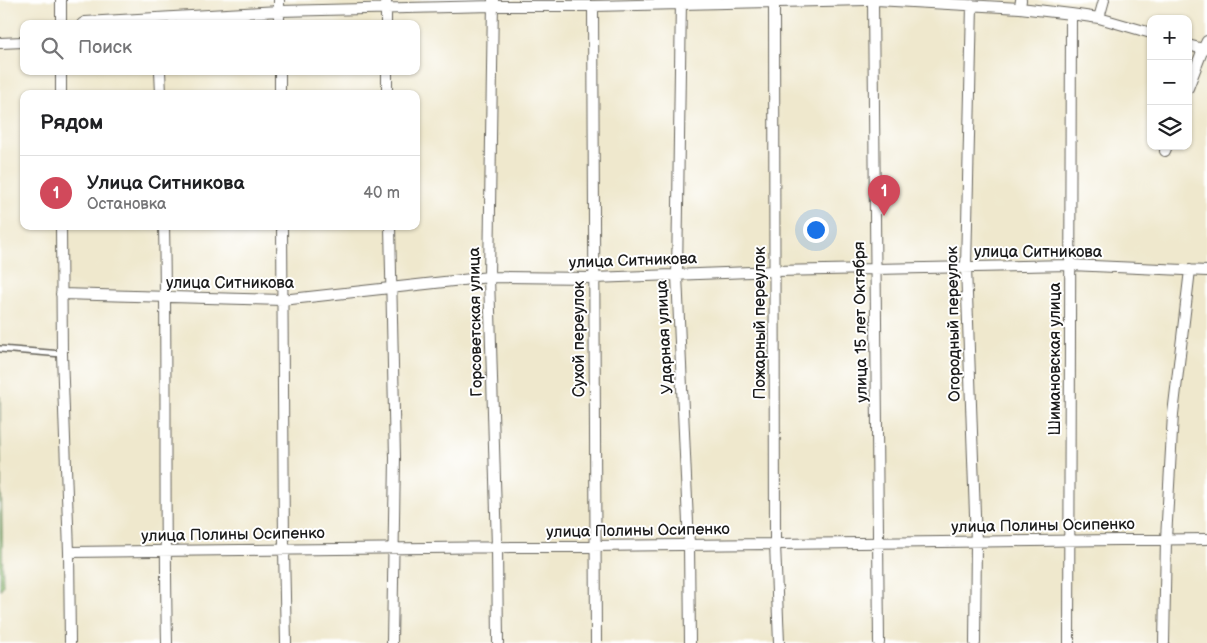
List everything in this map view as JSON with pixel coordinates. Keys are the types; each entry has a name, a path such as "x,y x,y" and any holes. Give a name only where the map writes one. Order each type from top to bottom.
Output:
{"street":[{"path":"61,0 61,20"},
{"path":"279,0 279,20"},
{"path":"171,20 386,4 493,3 593,6 681,2 866,0"},
{"path":"874,0 1020,4 1099,18 1147,33"},
{"name":"улица 15 лет Октября","path":"874,0 879,643"},
{"path":"1099,18 1104,0"},
{"name":"Ударная улица","path":"681,2 677,275 690,545 690,643"},
{"name":"Пожарный переулок","path":"774,2 775,544 779,643"},
{"name":"Горсоветская улица","path":"493,3 489,278 498,547 498,643"},
{"path":"386,4 386,20"},
{"name":"Огородный переулок","path":"972,4 966,267 976,542 975,643"},
{"name":"Сухой переулок","path":"593,6 596,643"},
{"name":"Шимановская улица","path":"1069,643 1071,14"},
{"path":"0,43 20,42"},
{"path":"1192,45 1205,45 1192,78"},
{"path":"61,75 61,90"},
{"path":"160,75 161,90"},
{"path":"280,75 280,90"},
{"path":"387,75 387,90"},
{"path":"61,230 62,354 69,552 70,643"},
{"path":"164,230 166,297 166,643"},
{"path":"282,230 286,643"},
{"path":"390,230 395,458 392,643"},
{"name":"улица Ситникова","path":"61,294 282,300 489,278 594,278 775,271 966,267 1070,266 1207,271"},
{"path":"1164,643 1166,539 1173,414 1190,270"},
{"name":"улица Полины Осипенко","path":"69,552 1207,539"}],"lane":[{"path":"0,349 62,354"}],"green space":[{"path":"0,396 3,586 0,590"}],"place":[{"name":"Улица Ситникова","path":"884,216"}]}
